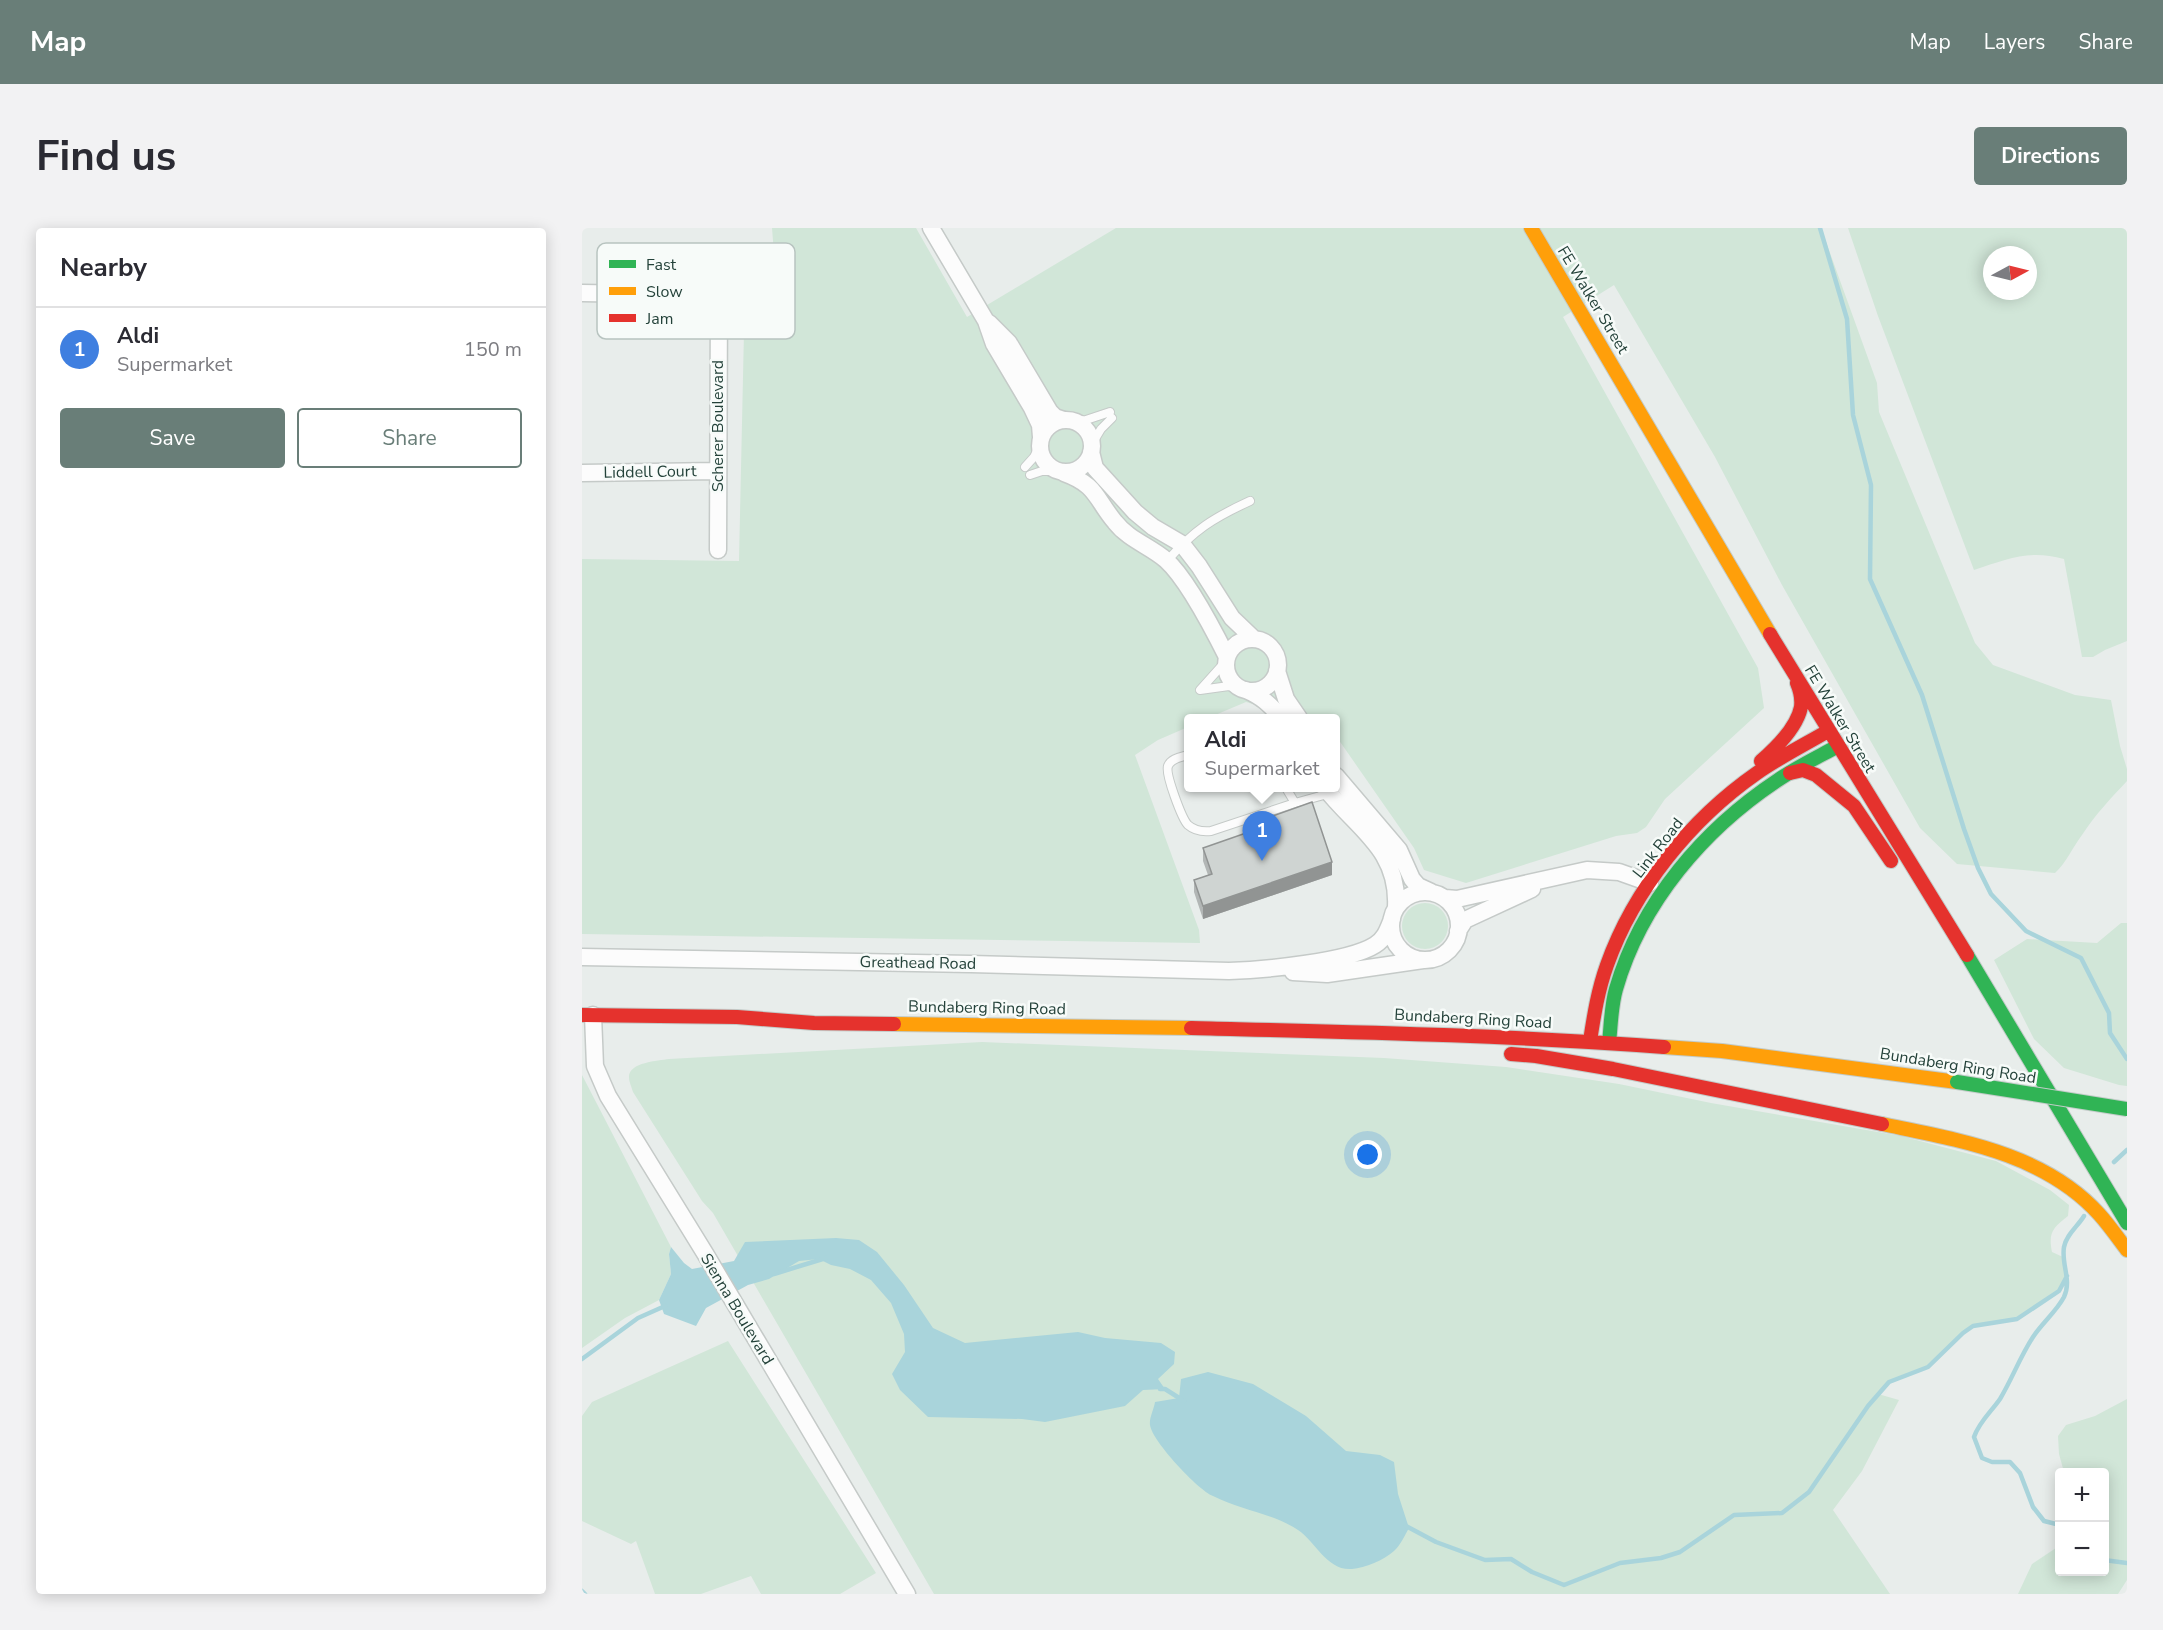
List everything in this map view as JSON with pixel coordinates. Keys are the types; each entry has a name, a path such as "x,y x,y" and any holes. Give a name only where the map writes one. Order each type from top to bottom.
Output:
{"main road":[{"name":"FE Walker Street","path":"1531,228 1795,676 2127,1223"},
{"path":"1709,812 1730,784 1771,753 1800,711 1801,696 1795,676"},
{"name":"Link Road","path":"1609,1043 1616,989 1670,856 1709,812 1750,778 1828,730"},
{"name":"Link Road","path":"1590,1041 1593,1012 1606,967 1628,919 1696,849 1750,800 1790,773 1838,746"},
{"path":"1790,773 1803,771 1816,775 1854,806 1901,875 1959,943"},
{"name":"Bundaberg Ring Road","path":"592,1024 737,1017 814,1023 1390,1032 1590,1041 1722,1051 1868,1069 2127,1109"},
{"name":"Bundaberg Ring Road","path":"681,1030 759,1028 814,1023"},
{"path":"1390,1032 1459,1049"},
{"path":"1492,1052 1536,1056 1613,1069 1931,1134 1999,1151 2040,1169 2078,1195 2098,1213 2127,1250"}],"street":[{"path":"931,228 986,321 994,344 1037,418 1044,460 1060,472 1076,477 1092,490 1114,522 1167,561 1213,629 1227,659 1228,675 1243,689 1259,695 1278,714"},
{"path":"582,293 597,293"},
{"path":"986,321 1009,343 1050,412 1055,417 1086,429 1095,468 1135,512 1153,527 1182,544 1232,618 1254,639 1271,647 1277,658 1277,671 1286,699 1296,714"},
{"name":"Scherer Boulevard","path":"718,550 719,339"},
{"path":"1041,441 1050,426 1068,421"},
{"path":"1060,472 1071,472 1084,465 1092,448"},
{"name":"Liddell Court","path":"582,473 718,471"},
{"path":"1227,659 1239,642 1254,639"},
{"path":"1243,689 1254,691 1269,685 1277,671"},
{"path":"1338,792 1387,858 1395,881 1392,931 1395,942 1402,951 1412,957 1424,960 1435,958"},
{"path":"1339,792 1399,850 1412,879 1418,886 1438,895 1456,913 1458,931"},
{"name":"Greathead Road","path":"1255,970 1362,952 1377,944 1386,935 1394,913 1411,894 1438,895 1457,899 1587,870 1619,872 1657,888"},
{"name":"Greathead Road","path":"582,957 1255,970 1327,974 1435,958 1450,948 1465,920 1566,874"},
{"name":"Sienna Boulevard","path":"592,1024 595,1066 608,1096 706,1255 907,1594"}],"lane":[{"path":"1068,421 1111,415 1092,448"},
{"path":"1025,467 1034,457 1041,441"},
{"path":"1030,475 1042,471 1060,472"},
{"path":"1167,561 1204,525 1250,501"},
{"path":"1227,659 1197,691 1229,686 1243,689"},
{"path":"1184,757 1168,765 1168,773 1182,816 1194,829 1211,831 1322,792"},
{"path":"1288,792 1295,803"}],"green space":[{"path":"772,228 916,228 967,317 1116,228 1821,228 1877,383 1879,412 1975,643 1993,665 2075,695 2111,700 2127,769 2127,781 2092,821 2055,873 1957,864 1920,828 1782,585 1715,457 1614,285 1563,317 1758,668 1764,708 1665,799 1646,827 1637,833 1616,836 1466,883 1424,870 1414,848 1340,742 1340,714 1287,714 1246,702 1218,714 1184,714 1184,729 1158,740 1135,755 1199,930 1200,943 582,934 582,559 739,561 744,339 795,339 795,243 773,243"},
{"path":"1848,228 2127,228 2127,641 2093,657 2082,657 2064,559 2029,555 1974,570 1878,316"},
{"path":"1425,903 1441,910 1448,926 1441,942 1425,949 1409,942 1402,926 1409,910"},
{"path":"2121,923 2127,923 2127,1086 2064,1068 2034,1039 1994,960 2027,939 2097,943"},
{"path":"982,1042 1384,1058 1506,1067 1619,1084 1711,1103 1901,1136 1996,1161 2050,1190 2069,1205 2068,1216 2055,1227 2051,1235 2052,1252 2063,1257 2067,1276 2059,1291 2017,1319 1973,1326 1928,1367 1889,1382 1878,1394 1899,1400 1862,1471 1833,1510 1890,1594 934,1594 713,1213 702,1201 633,1092 629,1077 630,1072 639,1065 669,1059"},
{"path":"582,1075 671,1247 669,1254 671,1274 659,1300 625,1318 582,1348"},
{"path":"728,1341 876,1573 840,1594 761,1594 751,1576 701,1594 655,1594 636,1541 631,1544 582,1521 582,1416 592,1402"},
{"path":"2127,1399 2127,1580 2118,1594 2018,1594 2032,1564 2055,1549 2055,1576 2109,1576 2109,1468 2063,1468 2059,1454 2058,1436 2066,1425 2095,1416"}],"water":[{"path":"836,1238 859,1240 877,1252 904,1285 933,1328 965,1343 1078,1332 1105,1338 1161,1343 1175,1352 1174,1364 1158,1379 1165,1389 1143,1390 1125,1406 1045,1422 1022,1419 928,1417 900,1390 892,1374 905,1352 904,1334 891,1303 871,1280 850,1269 831,1265 819,1259 799,1261 769,1279 748,1285 706,1308 696,1326 664,1314 659,1300 671,1274 669,1254 671,1247 692,1269 734,1261 745,1242"},
{"path":"1208,1372 1253,1384 1306,1416 1346,1451 1380,1455 1394,1462 1398,1494 1409,1528 1396,1549 1368,1565 1352,1569 1343,1568 1329,1561 1304,1535 1288,1524 1223,1501 1197,1485 1159,1442 1150,1422 1155,1402 1179,1398 1181,1379"}],"building":[{"path":"1312,802 1332,862 1203,906 1194,880 1212,874 1203,848 1269,825 1267,818"}],"waterway":[{"path":"1820,228 1847,319 1853,415 1871,485 1870,579 1922,695 1964,829 1978,868 1991,894 2026,931 2081,958 2109,1013 2110,1033 2127,1059"},
{"path":"2114,1162 2127,1150"},
{"path":"2055,1524 2044,1521 2033,1507 2020,1473 2010,1462 1992,1462 1982,1458 1974,1437 1982,1422 2000,1399 2033,1337 2064,1297 2067,1284 2064,1247 2084,1216"},
{"path":"774,1274 826,1258"},
{"path":"1406,1526 1436,1542 1485,1560 1511,1559 1532,1572 1564,1585 1620,1563 1661,1558 1680,1552 1734,1515 1782,1513 1809,1492 1868,1406 1889,1382 1928,1367 1973,1326 2017,1319 2059,1291 2067,1276"},
{"path":"582,1359 638,1318 665,1306"},
{"path":"1160,1389 1165,1389 1184,1401"},
{"path":"2109,1561 2127,1563"},
{"path":"582,1591 585,1594"}],"traffic: fast":[{"path":"1609,1043 1614,995 1627,957 1641,927 1679,870 1725,821 1751,799 1785,775 1838,746"},
{"path":"1967,955 2127,1223"},
{"path":"1957,1082 2127,1109"}],"traffic: slow":[{"path":"1531,228 1770,634"},
{"path":"894,1024 1191,1028"},
{"path":"1664,1047 1722,1051 1957,1082"},
{"path":"1882,1124 1970,1143 2026,1163 2053,1176 2077,1193 2099,1214 2127,1250"}],"traffic: jam":[{"path":"1770,634 1967,955"},
{"path":"1761,761 1785,737 1799,715 1801,701 1797,683"},
{"path":"1590,1041 1601,984 1618,937 1649,883 1667,858 1688,834 1733,791 1783,756 1828,731"},
{"path":"1790,773 1803,770 1816,775 1854,806 1891,861"},
{"path":"582,1015 737,1017 814,1023 894,1024"},
{"path":"1191,1028 1487,1037 1664,1047"},
{"path":"1511,1054 1613,1069 1882,1124"}],"place":[{"name":"Aldi","path":"1262,861"}]}
